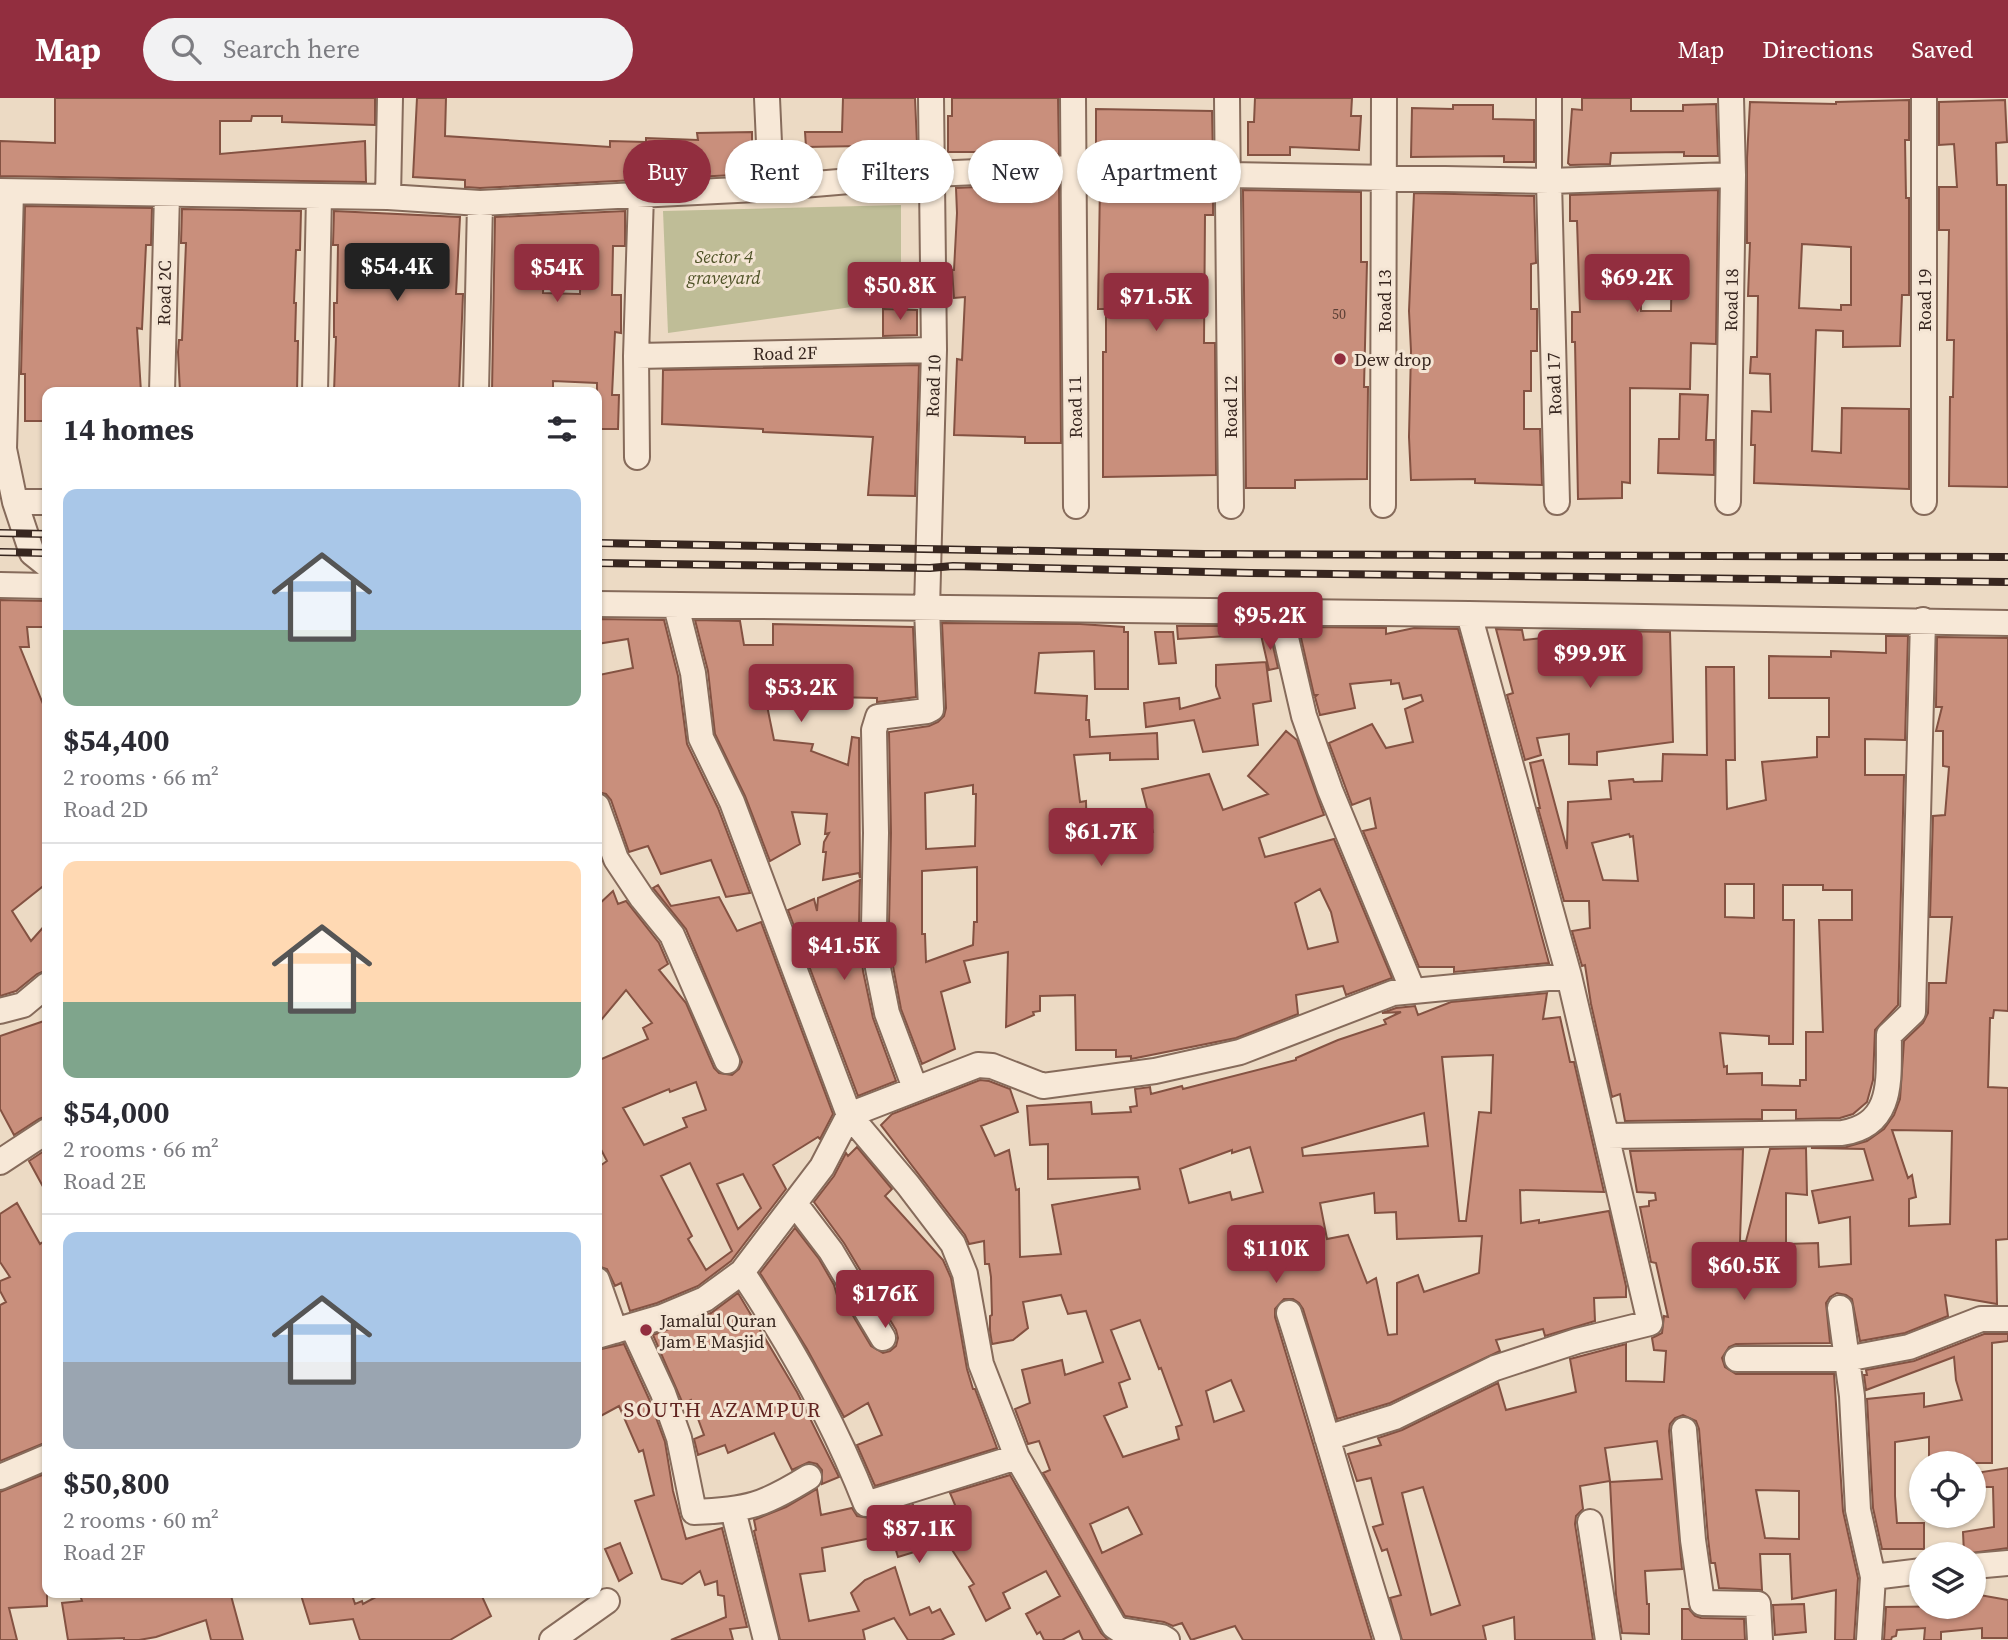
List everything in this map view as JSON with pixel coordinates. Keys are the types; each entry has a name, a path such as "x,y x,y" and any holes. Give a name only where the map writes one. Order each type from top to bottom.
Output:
{"street":[{"path":"388,197 390,98"},
{"path":"767,98 769,140"},
{"name":"Road 10","path":"931,98 932,140"},
{"name":"Road 11","path":"1073,98 1076,506"},
{"name":"Road 12","path":"1227,98 1228,140"},
{"name":"Road 13","path":"1383,505 1384,98"},
{"name":"Road 17","path":"1549,98 1558,502"},
{"name":"Road 18","path":"1728,502 1733,175 1731,98"},
{"name":"Road 19","path":"1924,98 1924,502"},
{"path":"954,173 1077,168"},
{"path":"1241,174 1549,181 1733,175"},
{"path":"42,561 32,553 15,502 4,449 6,192 388,197 480,203 623,195"},
{"name":"Road 2C","path":"162,387 167,194"},
{"path":"315,387 319,196"},
{"path":"476,387 480,203"},
{"path":"637,457 636,356 641,203"},
{"name":"Road 10","path":"915,1088 887,1013 878,968 874,926 874,730 878,717 931,709 928,609 934,350 932,203"},
{"name":"Road 12","path":"1228,203 1231,506"},
{"name":"Road 2F","path":"636,356 934,350"},
{"path":"15,502 42,502"},
{"path":"0,586 42,586"},
{"path":"602,604 2008,623"},
{"path":"676,606 693,673 701,738 732,802 849,1115 953,1244 965,1273 981,1364 1017,1457 1114,1626 1120,1630 1167,1640"},
{"path":"1280,612 1304,716 1367,885 1413,991"},
{"path":"1327,1438 1395,1417 1495,1368 1577,1341 1650,1323 1569,975 1469,614"},
{"path":"1607,1136 1842,1133 1860,1128 1880,1112 1888,1091 1889,1035 1913,1012 1923,620"},
{"path":"602,819 617,859 642,898 672,935 727,1060"},
{"path":"615,1331 662,1317 705,1299 743,1272 822,1167 849,1115 915,1088 978,1065 992,1066 1043,1086 1155,1071 1240,1052 1393,993 1569,975"},
{"path":"0,1011 23,1005 42,989"},
{"path":"0,1162 42,1134"},
{"path":"796,1205 831,1251 883,1338"},
{"path":"743,1272 768,1310 834,1427 866,1504 1017,1457"},
{"path":"602,1294 615,1331 663,1393 679,1438 694,1512 733,1510 759,1504 809,1477"},
{"path":"1840,1308 1852,1396 1858,1510 1873,1577 1869,1640"},
{"path":"1289,1313 1388,1640"},
{"path":"1737,1359 1846,1359 1909,1347 1981,1319 2008,1319"},
{"path":"1684,1430 1693,1540 1702,1603 1758,1604 1760,1640"},
{"path":"0,1477 42,1459"},
{"path":"733,1510 766,1640"},
{"path":"1590,1521 1608,1640"},
{"path":"1986,1565 2008,1563"},
{"path":"1873,1577 1909,1573"},
{"path":"552,1640 607,1601"}],"green space":[{"name":"Sector 4 graveyard","path":"901,205 901,300 668,333 663,211"}],"building":[{"path":"55,98 375,98 375,125 282,122 282,116 252,116 251,121 220,121 220,154 365,141 366,182 0,176 0,141 55,143"},
{"path":"417,98 446,98 445,136 610,147 610,141 623,141 623,181 480,188 465,187 465,180 413,177"},
{"path":"843,98 915,98 917,140 837,140 837,146 823,147 823,140 806,140 805,132 842,132"},
{"path":"952,98 1058,98 1059,140 968,140 968,152 954,152 954,140 948,140 948,116 952,116"},
{"path":"1255,98 1352,98 1351,116 1361,116 1359,150 1290,147 1290,155 1248,155 1248,122 1254,122"},
{"path":"1582,98 1631,98 1631,111 1683,111 1683,105 1716,104 1718,156 1684,156 1684,152 1611,153 1610,164 1570,165 1572,109 1582,110"},
{"path":"1909,100 1909,140 1905,140 1906,198 1909,198 1909,295 1902,295 1900,346 1843,347 1843,331 1816,330 1812,451 1841,453 1842,408 1909,409 1909,489 1754,483 1752,411 1771,412 1770,374 1750,373 1751,357 1757,357 1758,296 1748,296 1750,243 1747,243 1747,158 1750,102","holes":["1802,244 1851,247 1851,305 1841,305 1841,310 1799,308"]},
{"path":"2005,100 2007,142 1996,143 1997,185 2006,185 2008,487 1949,486 1954,340 1947,340 1949,230 1939,230 1939,187 1957,187 1954,144 1939,145 1939,102"},
{"path":"1453,105 1493,105 1493,119 1534,120 1534,162 1504,162 1504,156 1411,157 1412,108 1453,109"},
{"path":"1096,109 1212,111 1213,140 1096,140"},
{"path":"752,132 752,140 725,140 725,175 711,176 711,140 698,140 697,133"},
{"path":"646,138 698,140 646,140"},
{"path":"968,187 968,203 1059,203 1061,443 1025,443 1025,437 954,435 957,359 962,360 965,297 954,298 952,270 957,213 956,188"},
{"path":"1243,190 1361,192 1361,262 1367,262 1364,387 1368,387 1367,479 1295,480 1295,488 1246,488"},
{"path":"1718,190 1716,344 1691,343 1690,389 1630,388 1630,483 1622,482 1622,498 1578,499 1572,312 1580,312 1577,221 1570,221 1570,195","holes":["1640,255 1672,255 1671,311 1641,311"]},
{"path":"1414,193 1534,196 1536,263 1531,264 1531,309 1537,309 1537,351 1531,351 1531,391 1524,391 1524,429 1540,429 1542,485 1475,483 1475,479 1411,480 1409,311"},
{"path":"1100,203 1213,203 1213,215 1205,215 1204,343 1215,343 1216,475 1103,477 1103,352 1106,352 1106,309 1098,309"},
{"path":"25,206 152,208 151,245 146,245 142,329 137,328 141,387 42,387 42,421 25,421 25,374 21,374"},
{"path":"182,209 301,211 294,303 295,341 298,341 297,387 180,387 178,352 179,340 182,340 186,243 181,243"},
{"path":"334,211 460,217 456,294 463,294 459,387 334,387 334,303 337,303 338,245 333,245"},
{"path":"625,211 625,246 613,246 612,295 621,295 621,333 615,332 612,395 619,395 618,429 602,429 602,387 597,387 597,383 553,381 553,387 492,387 495,217","holes":["545,246 581,246 580,294 543,293"]},
{"path":"883,309 917,310 917,335 883,336"},
{"path":"919,365 915,496 868,495 873,437 662,424 663,370"},
{"path":"1680,394 1708,395 1706,440 1714,440 1714,475 1658,473 1659,439 1679,439"},
{"path":"0,600 42,601 42,627 27,627 29,647 20,647 42,702 42,887 12,911 31,941 42,929 42,972 16,991 0,996"},
{"path":"602,619 664,620 678,676 687,744 718,808 750,893 726,897 711,860 661,874 648,846 629,852 611,800 602,793 602,674 633,668 628,639 602,643"},
{"path":"695,620 740,621 744,645 773,645 773,624 913,627 916,697 877,702 877,698 830,697 827,677 761,676 774,740 813,744 811,751 848,765 852,737 859,738 860,878 859,873 823,880 826,852 823,852 824,842 829,833 825,834 827,814 792,812 800,844 770,861 745,796 715,734 708,671"},
{"path":"942,623 1124,627 1124,632 1128,632 1128,689 1095,689 1094,651 1039,653 1035,693 1087,696 1086,720 1089,720 1090,737 1157,733 1158,759 1110,760 1110,753 1074,755 1080,802 1086,801 1087,850 1153,832 1142,789 1209,774 1223,810 1268,794 1248,776 1286,731 1297,740 1324,815 1259,838 1265,857 1334,839 1392,978 1346,995 1343,986 1296,995 1298,1014 1236,1038 1131,1059 1131,1056 1116,1057 1116,1050 1076,1050 1075,995 1040,996 1040,1011 1006,1027 1008,952 964,961 970,982 941,992 955,1049 922,1064 901,1009 893,966 889,925 889,732 929,726 944,716 946,708","holes":["973,785 973,794 976,794 975,846 926,849 925,793","977,867 977,922 974,922 973,945 926,962 925,934 922,934 922,871","1320,889 1331,912 1338,942 1308,949 1295,903"]},
{"path":"1177,626 1229,626 1228,636 1178,639"},
{"path":"1386,628 1386,634 1414,628 1458,629 1549,963 1454,972 1454,967 1419,967 1363,831 1376,828 1370,798 1352,805 1329,743 1372,724 1386,748 1413,742 1405,709 1423,701 1421,695 1403,699 1399,683 1391,684 1391,680 1350,684 1355,708 1320,715 1299,629"},
{"path":"1496,629 1522,630 1524,640 1608,631 1670,632 1673,742 1597,752 1597,765 1569,764 1569,734 1537,738 1541,755 1525,760 1507,695 1513,693"},
{"path":"1155,632 1173,632 1176,663 1159,664"},
{"path":"1270,633 1278,668 1269,670 1261,635"},
{"path":"1886,636 1908,636 1905,740 1865,739 1865,775 1904,775 1898,1005 1875,1030 1873,1080 1867,1102 1853,1114 1840,1118 1796,1119 1796,1110 1762,1110 1762,1119 1625,1121 1620,1094 1612,1097 1585,965 1582,966 1572,931 1590,928 1589,901 1564,901 1538,808 1530,763 1543,760 1567,849 1568,802 1611,799 1609,781 1662,781 1663,754 1707,755 1706,667 1734,667 1735,760 1726,760 1727,809 1766,800 1762,762 1817,757 1817,737 1829,737 1829,698 1769,698 1769,656 1831,657 1831,651 1886,653","holes":["1629,834 1630,837 1633,836 1638,881 1603,880 1592,843","1725,884 1754,884 1754,918 1725,917","1783,885 1823,885 1823,890 1852,890 1852,920 1819,920 1823,1032 1806,1032 1806,1080 1800,1080 1800,1086 1762,1085 1762,1073 1727,1074 1720,1033 1769,1036 1769,1044 1793,1044 1794,920 1783,920"]},
{"path":"1937,637 2008,638 2008,1011 1994,1010 1993,1018 1990,1018 1988,1087 2008,1088 2008,1239 1996,1240 1997,1304 1945,1295 1948,1316 1905,1333 1860,1341 1852,1299 1837,1293 1826,1303 1830,1343 1736,1344 1729,1347 1722,1358 1725,1367 1736,1374 1834,1374 1843,1511 1858,1578 1854,1640 1835,1640 1836,1590 1792,1599 1790,1554 1760,1554 1762,1590 1719,1588 1715,1563 1711,1563 1699,1429 1696,1421 1683,1415 1675,1418 1669,1431 1682,1569 1645,1571 1649,1634 1622,1633 1616,1595 1610,1482 1662,1479 1657,1441 1605,1448 1610,1481 1580,1486 1583,1509 1576,1516 1575,1524 1593,1640 1515,1640 1514,1617 1483,1626 1486,1640 1402,1640 1390,1598 1401,1595 1387,1549 1382,1551 1373,1527 1383,1524 1371,1478 1357,1481 1348,1454 1381,1445 1378,1438 1402,1430 1498,1383 1506,1410 1576,1392 1570,1359 1626,1344 1626,1381 1664,1382 1666,1351 1654,1350 1652,1338 1662,1333 1664,1316 1668,1317 1656,1263 1651,1262 1640,1207 1649,1206 1649,1201 1656,1200 1655,1193 1637,1192 1630,1151 1743,1149 1740,1241 1746,1241 1770,1149 1806,1148 1807,1195 1786,1193 1786,1244 1818,1243 1819,1267 1851,1264 1850,1217 1819,1223 1812,1191 1873,1180 1864,1149 1811,1148 1846,1147 1867,1141 1884,1129 1894,1115 1900,1099 1904,1041 1923,1023 1928,1013 1929,983 1946,983 1952,917 1930,917 1933,816 1945,815 1949,767 1943,766 1943,731 1936,731 1942,707 1936,707","holes":["1892,1130 1952,1131 1950,1224 1909,1226 1909,1199 1916,1197 1912,1175 1908,1178","1423,1487 1460,1605 1431,1615 1402,1493","1756,1490 1799,1491 1799,1539 1765,1538"]},
{"path":"1266,662 1271,701 1253,704 1258,745 1203,752 1194,720 1146,727 1144,703 1179,698 1180,709 1220,698 1216,686 1216,665"},
{"path":"860,880 859,926 863,971 873,1018 896,1081 858,1096 788,910 814,899 817,911 818,898"},
{"path":"658,885 671,906 719,897 737,931 761,922 833,1114 820,1139 818,1137 773,1165 786,1189 731,1261 698,1286 630,1311 621,1283 615,1286 607,1269 602,1268 602,1164 607,1161 602,1152 602,1059 648,1039 643,1028 652,1023 626,990 602,1019 602,901 613,891 618,904 626,901 659,943 668,964 659,970 686,1003 714,1068 719,1073 732,1075 742,1062 686,929 653,888","holes":["696,1082 706,1110 683,1118 687,1127 644,1145 623,1108 669,1089 670,1092","690,1163 732,1251 706,1270 688,1239 692,1236 661,1176","743,1174 761,1208 738,1229 717,1184"]},
{"path":"1547,993 1543,1019 1560,1017 1570,1062 1574,1062 1604,1192 1520,1190 1521,1223 1539,1220 1539,1223 1609,1211 1626,1286 1626,1297 1594,1298 1595,1321 1545,1336 1543,1329 1496,1340 1500,1351 1390,1403 1337,1419 1303,1309 1293,1299 1284,1299 1275,1309 1275,1317 1372,1640 1243,1640 1235,1626 1191,1640 1182,1623 1173,1626 1125,1616 1043,1473 1050,1470 1039,1441 1028,1444 1015,1409 1030,1403 1022,1370 1062,1360 1065,1375 1103,1362 1086,1311 1068,1314 1061,1295 1023,1302 1028,1328 1013,1340 992,1344 991,1277 989,1264 985,1264 984,1241 969,1244 965,1235 881,1125 892,1114 980,1080 1010,1089 1018,1112 981,1126 995,1156 1009,1150 1016,1190 1019,1189 1020,1257 1061,1254 1052,1205 1140,1189 1138,1177 1048,1179 1048,1144 1030,1145 1027,1106 1091,1102 1092,1114 1131,1112 1130,1107 1137,1106 1135,1089 1150,1087 1151,1094 1182,1086 1183,1089 1296,1060 1338,1040 1386,1024 1384,1020 1401,1012 1382,1013 1415,1006 1418,1015 1451,1002","holes":["1493,1055 1491,1113 1479,1112 1466,1221 1459,1221 1442,1057","1424,1113 1428,1146 1303,1156 1302,1148","1250,1147 1263,1192 1232,1200 1230,1192 1189,1203 1180,1169 1232,1150 1232,1153","1374,1193 1375,1213 1396,1212 1397,1239 1482,1236 1479,1273 1424,1292 1418,1275 1397,1283 1397,1334 1388,1335 1376,1278 1367,1283 1348,1235 1327,1239 1320,1203","1140,1320 1182,1425 1176,1427 1179,1439 1123,1457 1104,1416 1127,1407 1119,1383 1130,1379 1111,1330","1231,1380 1244,1411 1214,1422 1206,1391","1128,1507 1142,1534 1102,1553 1090,1524"]},
{"path":"42,1022 42,1118 14,1135 0,1109 0,1036"},
{"path":"857,1147 892,1189 885,1196 943,1260 951,1278 967,1369 997,1448 875,1486 857,1445 882,1435 868,1403 844,1417 807,1349 760,1273 795,1228 819,1259 834,1285 841,1309 846,1304 871,1346 883,1353 896,1346 896,1330 844,1243 814,1202 834,1176 846,1153 848,1156"},
{"path":"42,1152 42,1185 29,1161"},
{"path":"17,1203 40,1244 42,1243 42,1444 0,1461 0,1305 6,1302 0,1291 0,1281 10,1277 0,1262 0,1214"},
{"path":"738,1293 797,1392 839,1477 822,1484 822,1470 817,1464 809,1462 792,1470 774,1433 728,1453 725,1445 698,1455 694,1439 704,1435 691,1400 683,1404 653,1335 711,1313"},
{"path":"1984,1334 2008,1334 2008,1341 1992,1343 1992,1463 1986,1463 1986,1451 1929,1451 1929,1437 1895,1442 1897,1523 1909,1523 1909,1528 1924,1528 1924,1542 1909,1542 1909,1549 1882,1549 1873,1508 1867,1399 1924,1393 1924,1407 1962,1400 1956,1380 1954,1357 1866,1390 1866,1370 1914,1361"},
{"path":"624,1344 649,1399 665,1442 673,1491 686,1539 722,1528 747,1627 730,1629 733,1640 671,1640 726,1617 724,1596 718,1595 717,1581 705,1585 700,1571 682,1584 662,1579 635,1501 654,1495 643,1450 639,1452 619,1406 602,1415 602,1349"},
{"path":"2008,1468 2008,1548 1986,1551 1986,1542 1963,1542 1963,1532 1994,1527 1993,1487 1986,1487 1986,1471"},
{"path":"42,1475 42,1598 47,1598 47,1606 9,1608 17,1640 0,1640 0,1492"},
{"path":"1010,1475 1101,1633 1108,1640 1083,1640 1079,1631 1062,1640 1044,1640 1040,1632 1037,1634 1026,1614 1060,1596 1046,1571 1003,1593 1010,1608 986,1621 969,1587 974,1584 947,1542 898,1557 891,1534 822,1548 825,1571 800,1574 809,1621 859,1611 851,1593 865,1580 895,1567 910,1615 929,1607 932,1613 940,1609 954,1634 941,1640 908,1640 894,1618 863,1630 865,1640 780,1640 754,1531 754,1520 786,1507 817,1489 821,1515 852,1508 857,1516 870,1518 913,1505 921,1532 960,1517 950,1493"},
{"path":"620,1543 632,1573 619,1581 605,1549"},
{"path":"1986,1596 2008,1600 2008,1638 1982,1638 1982,1628 1941,1632 1941,1640 1924,1640 1925,1628 1897,1630 1896,1636 1891,1640 1884,1640 1886,1607 1909,1607 1909,1619 1986,1619"},
{"path":"81,1598 232,1598 243,1640 211,1640 206,1620 139,1640 68,1640 62,1603 82,1601"},
{"path":"302,1598 353,1598 355,1604 362,1601 363,1604 374,1598 483,1598 491,1616 450,1640 360,1640 353,1619 310,1624"},
{"path":"1804,1604 1806,1632 1775,1635 1773,1605"},
{"path":"1682,1609 1689,1609 1701,1618 1744,1619 1745,1640 1682,1640"}],"railway":[{"path":"0,533 42,534"},
{"path":"602,543 1204,554 2008,557"},
{"path":"0,552 42,553"},
{"path":"602,563 2008,582"}],"place":[{"name":"Dew drop","path":"1340,359"},
{"name":"Jamalul Quran Jam E Masjid","path":"646,1330"}],"district":[{"name":"SOUTH AZAMPUR","path":"723,1409"}]}
